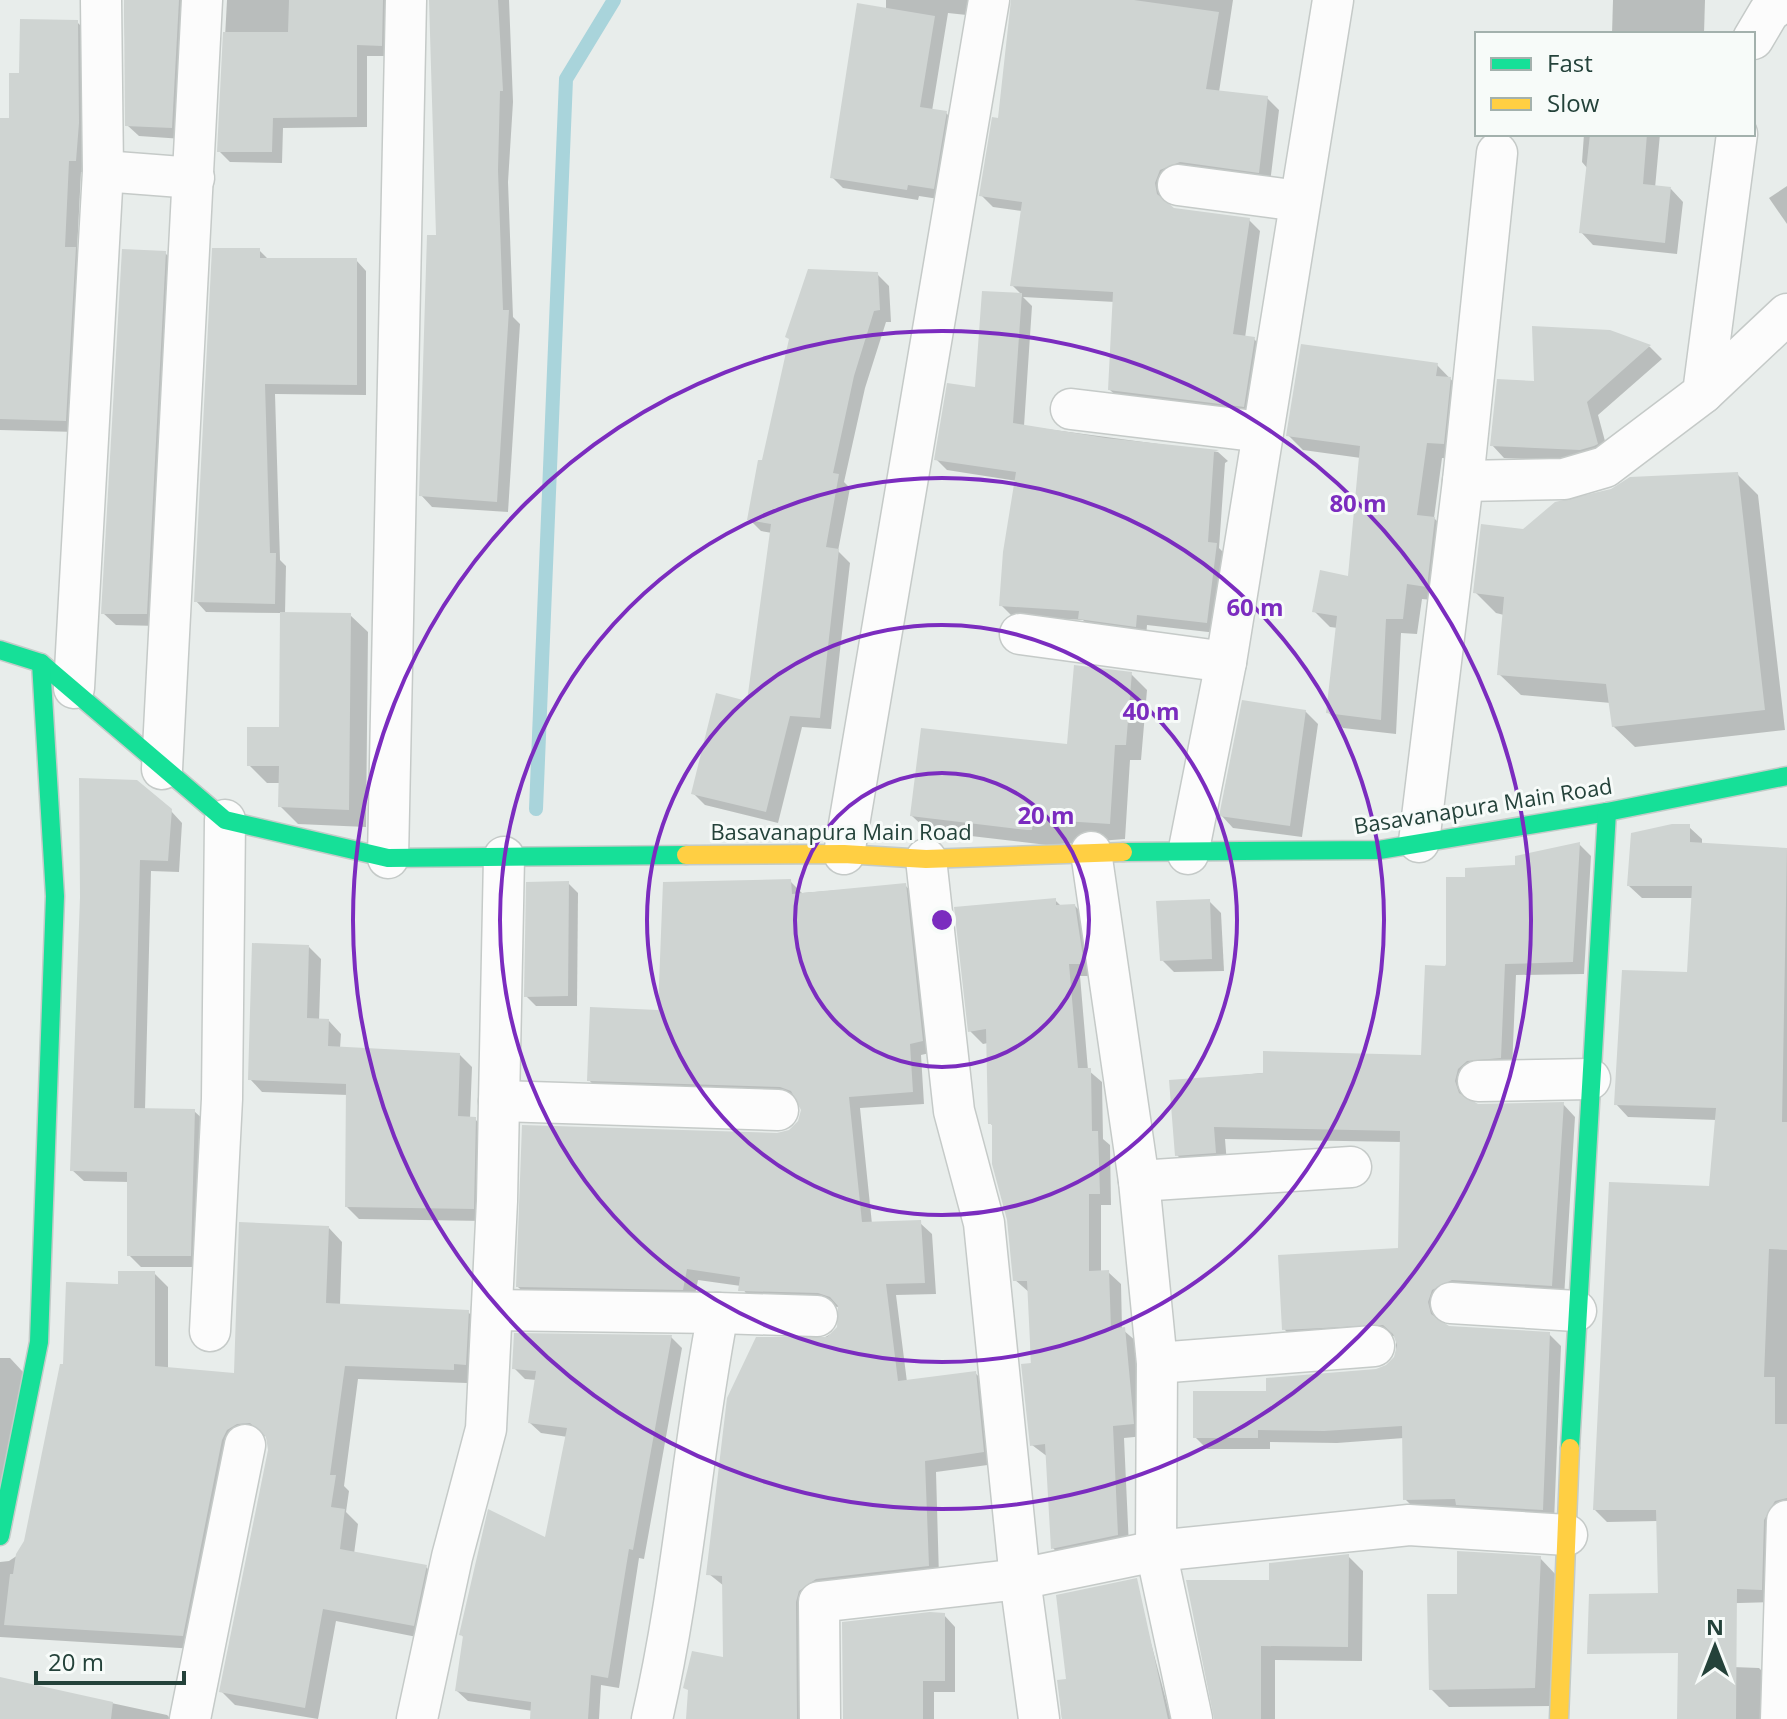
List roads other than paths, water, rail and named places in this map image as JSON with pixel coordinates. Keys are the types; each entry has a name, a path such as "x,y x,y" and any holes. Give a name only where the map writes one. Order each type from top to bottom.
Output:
{"street":[{"path":"74,688 103,171 101,0"},
{"path":"162,769 202,0"},
{"path":"388,858 406,0"},
{"path":"844,854 989,0"},
{"path":"1755,36 1769,12 1785,0"},
{"path":"1188,854 1226,662 1299,201 1324,1"},
{"path":"1703,393 1737,136"},
{"path":"1419,842 1463,481 1497,153"},
{"path":"103,171 194,178"},
{"path":"1178,185 1299,201"},
{"path":"1463,481 1564,479 1605,467 1703,393 1787,314"},
{"path":"1071,409 1262,432"},
{"path":"1020,634 1226,662"},
{"name":"Basavanapura Main Road","path":"0,650 41,663 74,688 162,769 225,820 388,858 844,854 926,859 1091,852 1188,854 1379,850 1607,812 1787,776"},
{"path":"0,1536 39,1342 55,896 41,663"},
{"path":"1559,1719 1576,1311 1607,812"},
{"path":"210,1331 222,1099 225,820"},
{"path":"1091,852 1139,1181 1157,1363 1156,1551 1192,1719"},
{"path":"417,1719 452,1557 486,1429 499,1101 504,857"},
{"path":"926,859 954,1111 984,1223 1020,1579 1039,1719"},
{"path":"1478,1081 1590,1079"},
{"path":"499,1101 778,1110"},
{"path":"1139,1181 1351,1167"},
{"path":"1451,1303 1576,1311"},
{"path":"492,1310 817,1316"},
{"path":"652,1719 671,1638 704,1385 718,1313"},
{"path":"1157,1363 1374,1346"},
{"path":"190,1719 245,1445"},
{"path":"1781,1719 1787,1521"},
{"path":"820,1719 819,1602 1020,1579 1156,1551 1395,1526 1567,1535"}],"waterway":[{"path":"536,809 566,79 614,0"}]}
